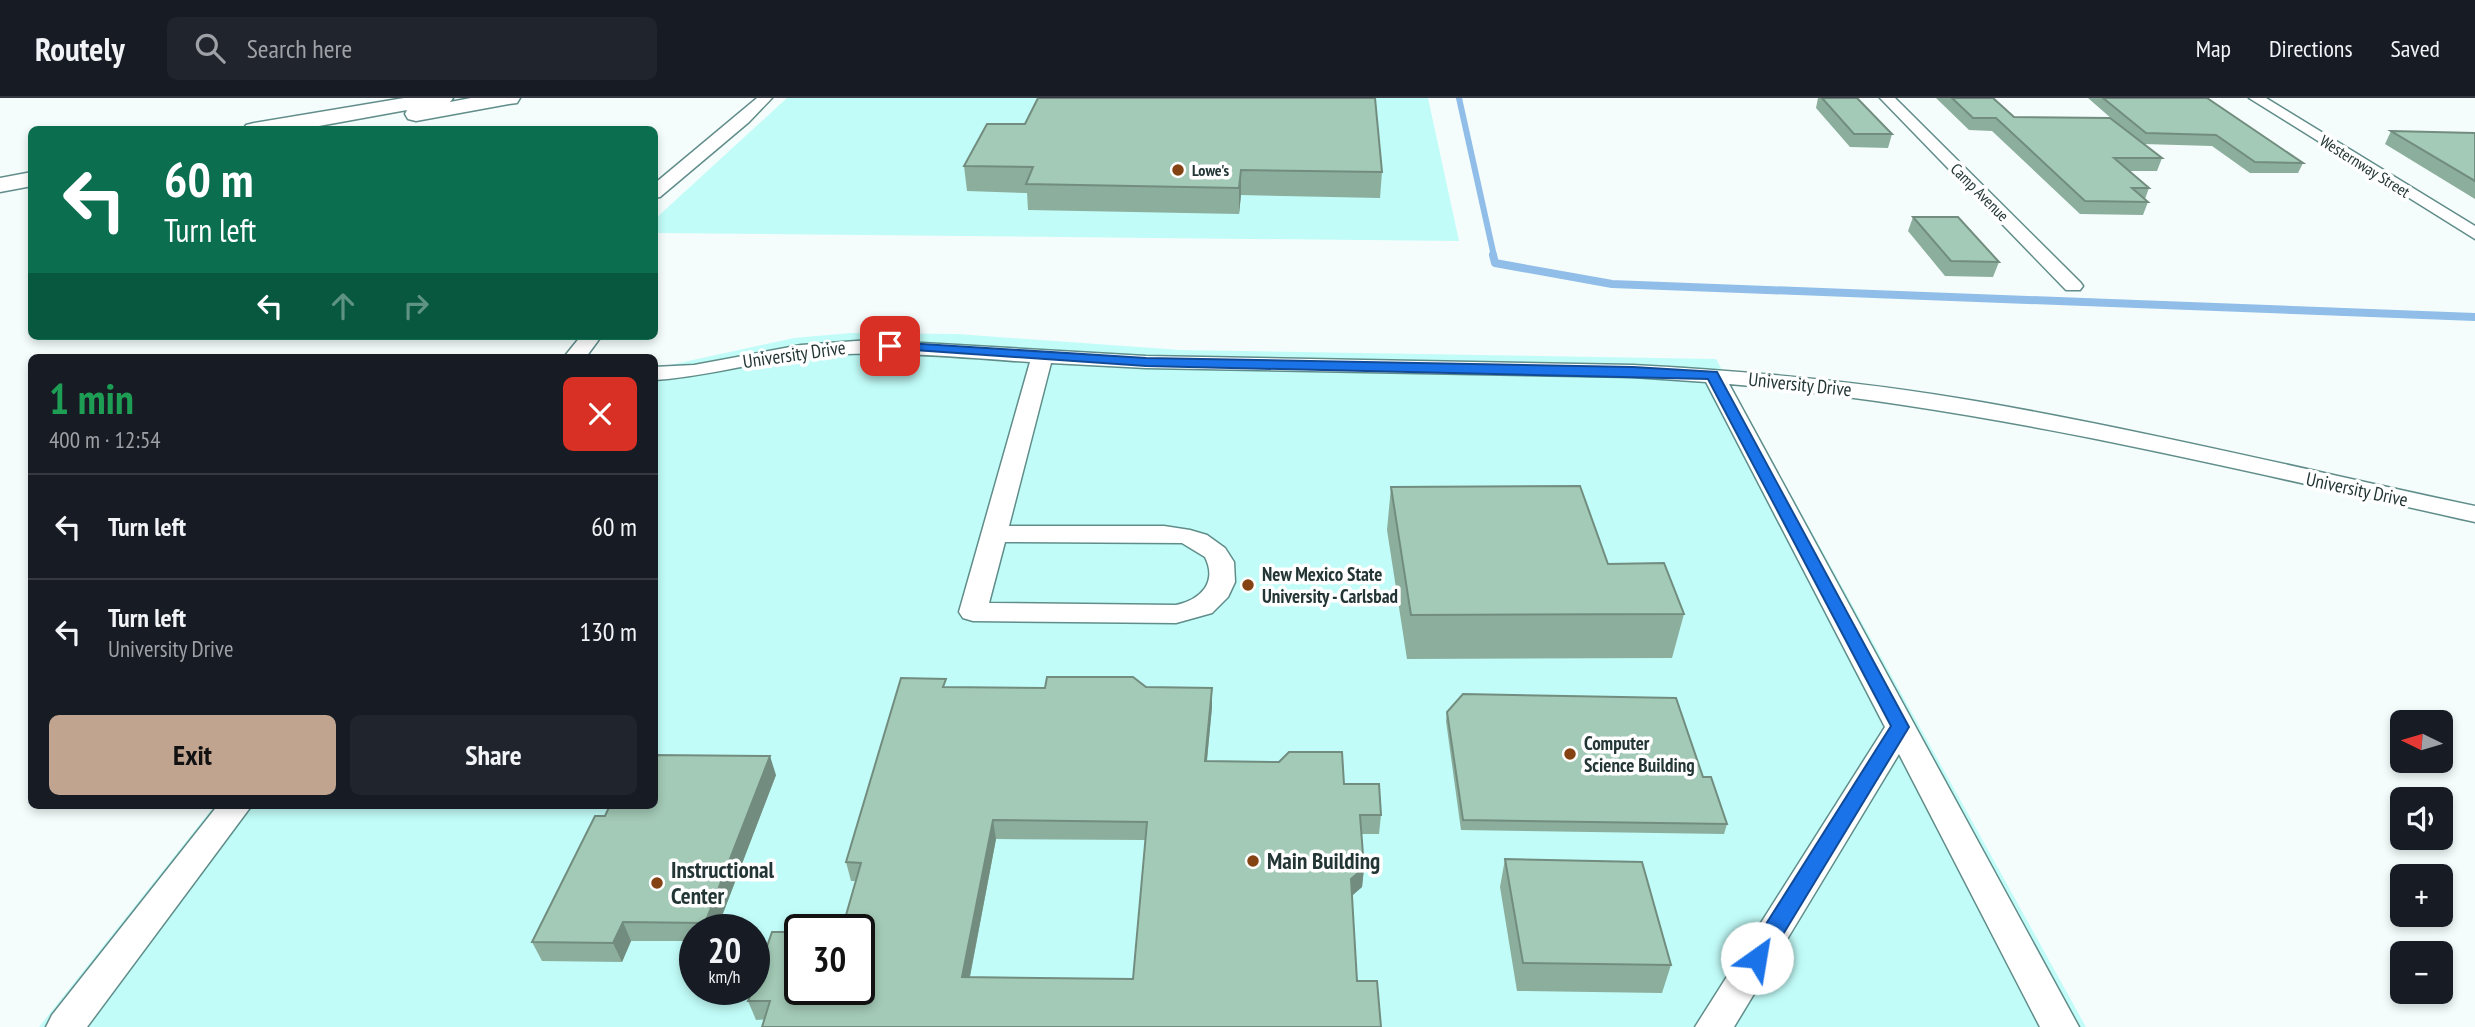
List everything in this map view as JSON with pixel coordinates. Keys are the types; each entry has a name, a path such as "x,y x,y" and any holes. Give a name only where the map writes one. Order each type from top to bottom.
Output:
{"highway":[{"path":"278,126 442,98"},
{"path":"347,126 509,98"},
{"path":"0,172 28,168"},
{"path":"0,185 28,180"}],"street":[{"path":"658,189 744,119 765,98"},
{"name":"Camp Avenue","path":"1887,98 2073,286"},
{"name":"Westernway Street","path":"2256,98 2475,234"},
{"name":"University Drive","path":"658,374 694,371 762,356 840,346 911,346 1146,362 1633,371 1713,375 1833,387 1994,411 2475,514"},
{"path":"994,534 1166,535 1195,538 1213,548 1222,564 1222,579 1216,595 1201,608 1176,614 973,612 1042,355"},
{"path":"1713,375 2060,1027"},
{"path":"1714,1027 1900,727"},
{"path":"65,1027 233,809"}],"shaded area":[{"path":"787,98 1428,98 1459,241 658,233 658,216"},
{"name":"New Mexico State University - Carlsbad","path":"851,333 957,334 1180,350 1716,359 2086,1027 39,1027 212,809 658,809 658,365 670,365 794,338"}],"building":[{"name":"Lowe's","path":"1038,98 1375,98 1382,172 1241,170 1239,188 1026,184 1033,167 964,166 987,124 1025,124"},
{"path":"1822,98 1857,98 1892,134 1854,134"},
{"path":"1952,98 1993,98 2014,117 2110,118 2162,158 2114,158 2149,188 2132,188 2148,202 2085,201 1996,118 1973,118"},
{"path":"2103,98 2207,98 2303,163 2255,162 2216,135 2146,133"},
{"path":"2391,131 2475,133 2475,181"},
{"path":"1913,217 1958,217 1999,262 1951,261"},
{"path":"1580,486 1608,564 1664,563 1684,614 1411,615 1391,487"},
{"name":"Main Building","path":"1047,677 1133,677 1146,687 1212,688 1205,761 1279,762 1289,752 1342,752 1344,784 1379,784 1381,815 1360,815 1364,868 1351,879 1357,981 1377,981 1381,1027 762,1027 770,1005 772,932 784,932 784,1005 875,1005 875,914 846,914 861,863 846,862 901,678 946,679 943,687 1045,688","holes":["993,820 1147,822 1133,979 962,977"]},
{"name":"Computer Science Building","path":"1463,694 1676,698 1703,777 1711,777 1727,824 1463,820 1447,712"},
{"name":"Instructional Center","path":"658,755 770,756 709,914 679,914 679,923 623,922 613,943 532,942 595,816 605,816 608,809 658,809"},
{"path":"1505,859 1642,862 1671,965 1523,963"}],"waterway":[{"path":"1459,98 1494,256"},
{"path":"1493,255 1495,263 1612,284 2475,317"}],"place":[{"name":"Lowe's","path":"1178,170"},
{"name":"New Mexico State University - Carlsbad","path":"1248,585"},
{"name":"Computer Science Building","path":"1570,754"},
{"name":"Main Building","path":"1253,861"},
{"name":"Instructional Center","path":"657,883"}],"route":[{"path":"890,346 1146,362 1633,371 1713,375 1900,727 1757,958"}]}
